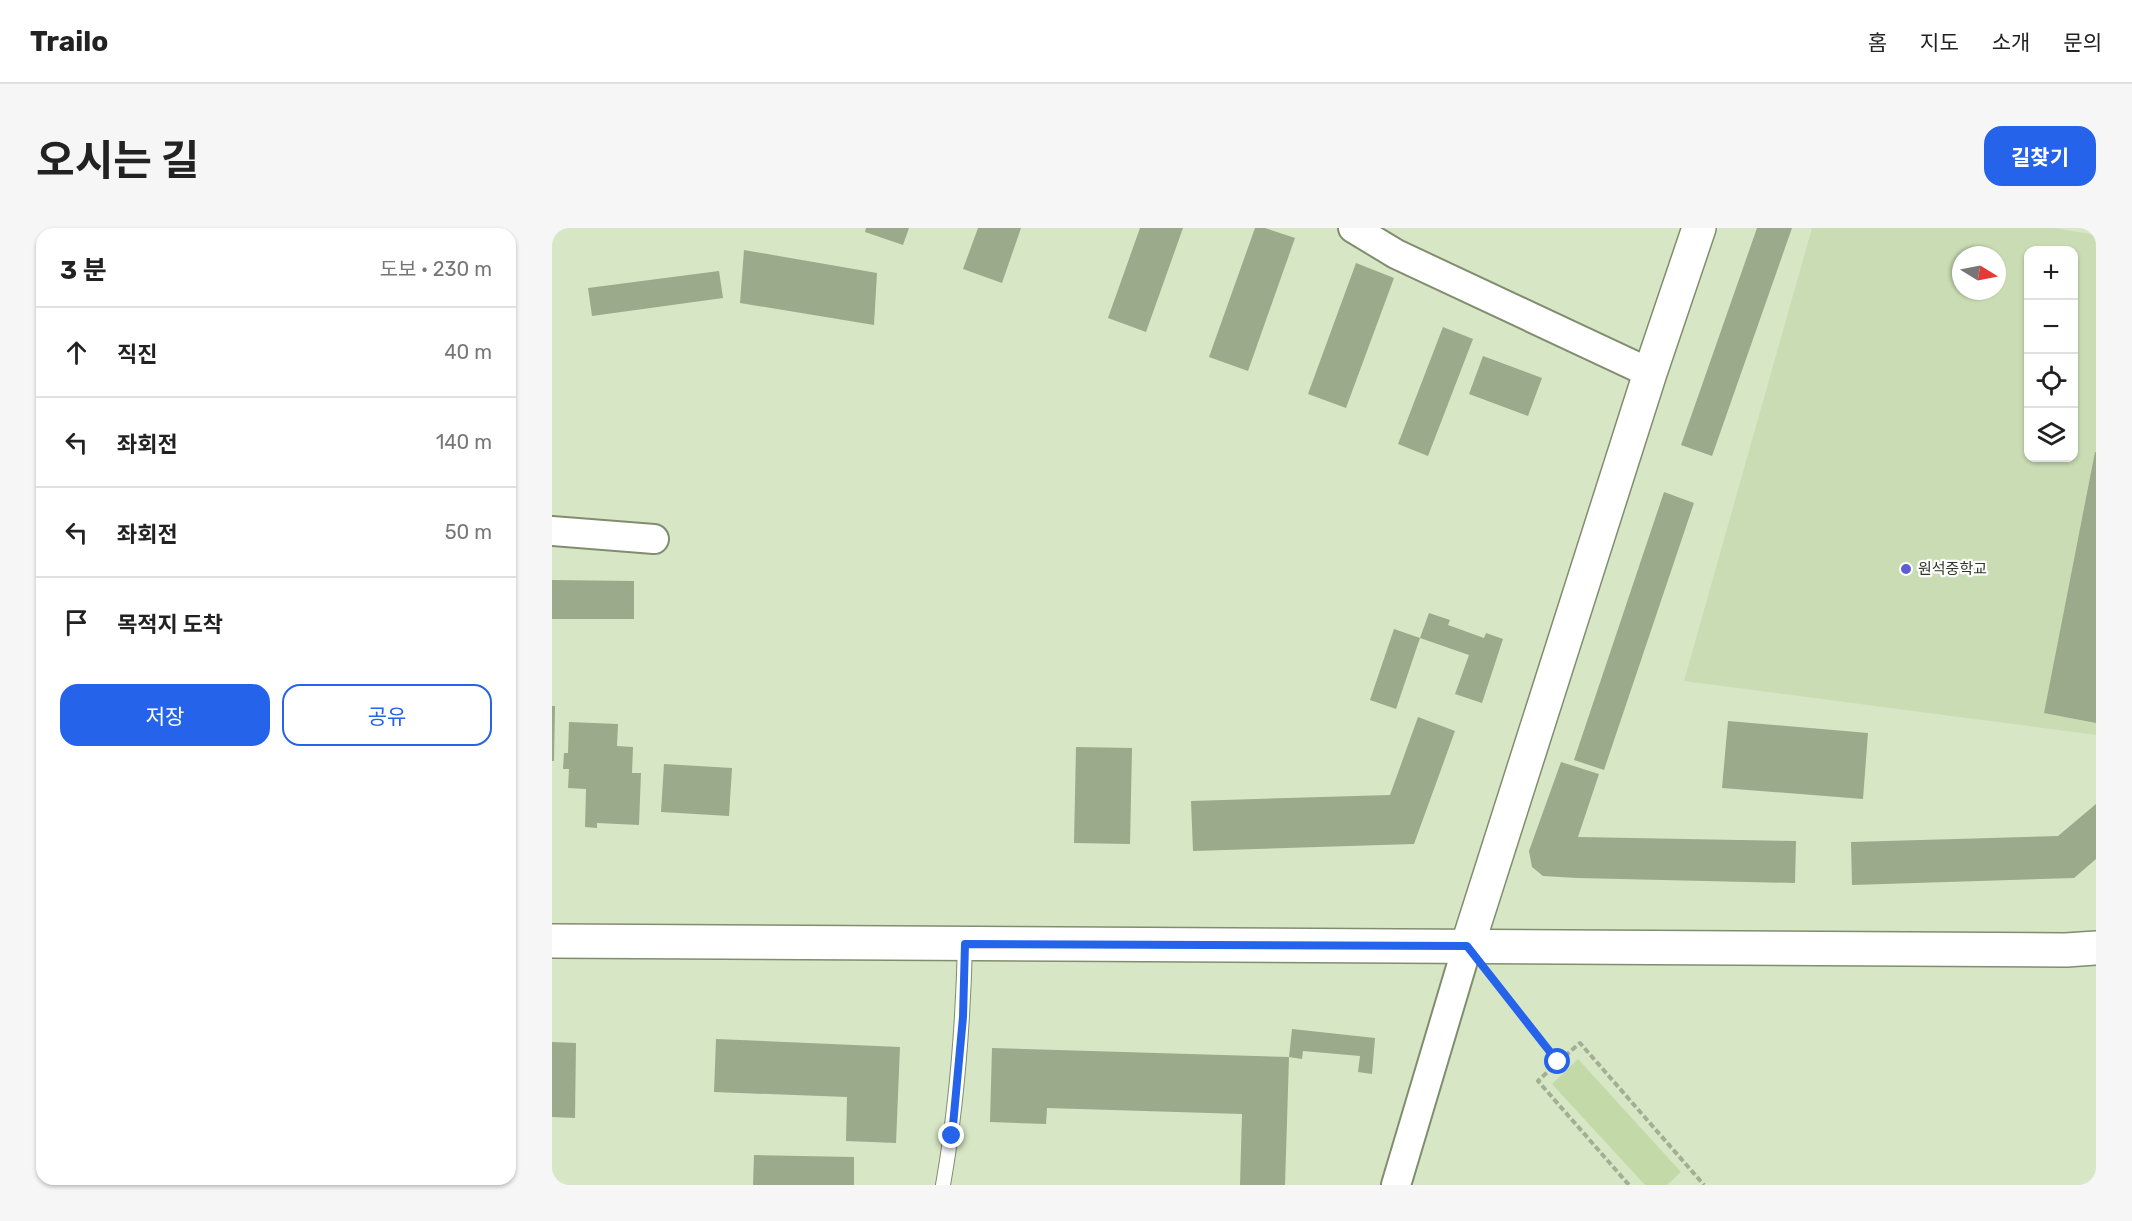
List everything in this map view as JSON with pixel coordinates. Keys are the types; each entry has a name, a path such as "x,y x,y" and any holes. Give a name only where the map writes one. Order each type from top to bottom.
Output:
{"main road":[{"path":"1467,946 1650,373 1699,228"},
{"path":"552,941 2066,951 2096,948"}],"street":[{"path":"1353,228 1396,254 1650,373"},
{"path":"552,531 654,539"},
{"path":"1396,1185 1467,946"}],"lane":[{"path":"943,1185 952,1136 963,1017 965,944"}],"path":[{"path":"1467,946 1558,1062"},
{"path":"1629,1185 1538,1081 1580,1043 1704,1185"}],"shaded area":[{"name":"원석중학교","path":"1812,228 2054,228 2096,235 2096,735 1684,681"},
{"path":"1578,1059 1681,1172 1667,1185 1645,1185 1552,1084"}],"building":[{"path":"866,228 909,228 903,245 865,232"},
{"path":"978,228 1021,228 1002,283 963,269"},
{"path":"1140,228 1183,228 1146,332 1108,318"},
{"path":"1255,228 1265,228 1295,238 1248,371 1209,357"},
{"path":"1757,228 1792,228 1712,456 1681,445"},
{"path":"744,250 877,273 874,325 740,303"},
{"path":"1356,263 1394,278 1346,408 1308,394"},
{"path":"719,271 723,298 592,316 588,288"},
{"path":"1443,327 1473,339 1428,456 1398,444"},
{"path":"1483,356 1542,378 1528,416 1469,394"},
{"path":"2096,452 2096,723 2044,713"},
{"path":"1664,492 1694,503 1604,770 1574,760"},
{"path":"552,580 634,581 634,619 552,619"},
{"path":"1429,613 1450,620 1448,625 1484,638 1486,633 1503,639 1482,703 1455,694 1469,655 1420,638"},
{"path":"1394,629 1420,638 1396,709 1370,700"},
{"path":"552,706 555,706 554,761 552,761"},
{"path":"1418,717 1455,731 1414,844 1193,851 1191,801 1390,795"},
{"path":"1728,721 1868,733 1863,799 1722,788"},
{"path":"569,722 618,724 617,746 633,747 632,773 641,773 639,825 597,823 597,828 585,827 586,789 568,788 569,769 563,769 564,753 568,753"},
{"path":"1076,747 1132,748 1130,844 1074,843"},
{"path":"1561,762 1599,774 1578,837 1796,841 1795,883 1543,876 1532,867 1529,851"},
{"path":"664,764 732,768 729,816 661,812"},
{"path":"2096,804 2096,859 2074,878 1852,885 1851,842 2058,836"},
{"path":"1292,1029 1375,1038 1372,1074 1358,1072 1360,1056 1303,1051 1302,1059 1289,1057"},
{"path":"716,1039 900,1047 896,1143 846,1141 847,1097 714,1092"},
{"path":"552,1042 576,1043 575,1118 552,1117"},
{"path":"992,1048 1289,1057 1285,1185 1240,1185 1242,1114 1047,1108 1046,1124 990,1122"},
{"path":"754,1155 854,1157 854,1185 753,1185"}],"place":[{"name":"원석중학교","path":"1906,569"}],"route":[{"path":"952,1136 963,1017 965,944 1467,946 1558,1062"}]}
